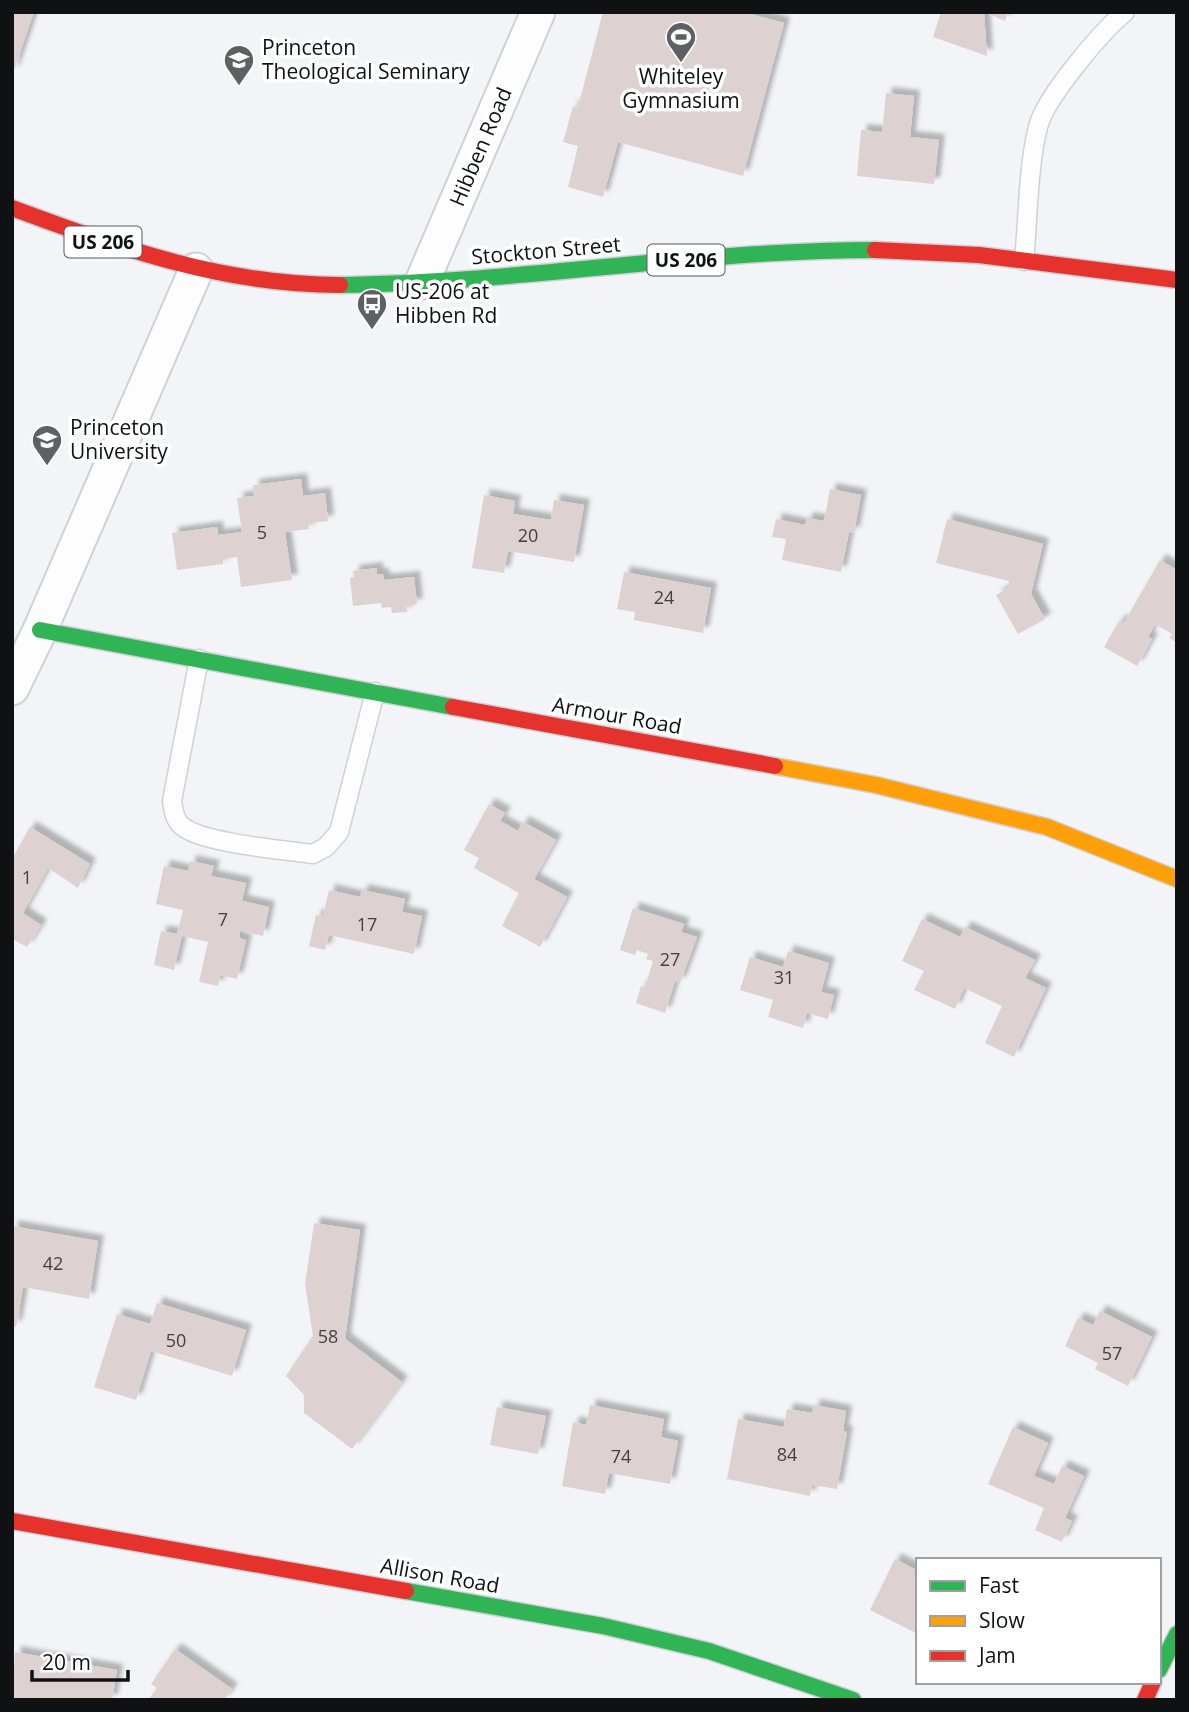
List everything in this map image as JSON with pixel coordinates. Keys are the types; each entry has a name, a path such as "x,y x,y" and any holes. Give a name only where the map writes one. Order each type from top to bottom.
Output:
{"main road":[{"name":"Stockton Street","path":"12,208 114,246 195,270 297,284 363,286 422,282 791,250 885,250 1024,261 1177,280"},
{"name":"Armour Road","path":"40,630 876,785 968,805 1047,827 1177,879"},
{"name":"Allison Road","path":"12,1521 603,1626 709,1651 853,1700"},
{"path":"1161,1666 1177,1633"},
{"path":"1145,1700 1152,1684"}],"street":[{"name":"Hibben Road","path":"422,282 538,12"},
{"path":"12,688 40,630 195,270"}],"lane":[{"path":"1024,261 1038,125 1067,76 1109,25 1125,12"},
{"path":"199,659 172,801 175,818 185,829 214,839 313,854 326,847 339,832 375,692"}],"building":[{"path":"12,12 34,12 13,73 12,73"},
{"name":"Whiteley Gymnasium","path":"603,12 743,12 784,23 743,176 618,142 603,197 568,187 578,146 563,142 573,106 578,107"},
{"path":"941,12 984,12 987,56 933,37"},
{"path":"984,12 1008,12 1005,21"},
{"path":"886,93 914,96 910,137 939,140 934,184 857,176 861,130 882,132"},
{"path":"301,479 303,496 325,493 328,521 308,523 309,529 285,532 292,580 241,587 237,557 223,559 223,564 177,570 172,533 217,527 218,535 242,532 237,498 254,496 253,485"},
{"path":"830,489 861,495 854,533 849,532 841,572 782,560 786,539 772,537 776,519 805,525 807,518 824,521"},
{"path":"484,495 515,501 513,514 551,520 554,500 584,505 574,562 508,551 504,573 472,568"},
{"path":"947,519 1043,544 1031,594 1045,619 1018,634 996,595 1008,588 1009,581 936,563"},
{"path":"1160,560 1177,570 1177,643 1169,638 1172,634 1155,624 1148,637 1152,639 1137,666 1104,647 1120,620 1124,623"},
{"path":"377,568 377,574 383,574 384,580 414,577 417,604 406,606 407,612 392,613 391,607 382,608 381,603 353,606 350,578 354,577 353,571"},
{"path":"624,572 711,588 703,633 634,620 635,612 617,609"},
{"path":"489,804 505,813 500,821 518,831 523,822 556,840 534,879 567,897 540,947 502,926 519,893 474,868 479,858 464,850"},
{"path":"30,827 90,864 78,888 48,868 23,913 41,925 27,947 12,939 12,859"},
{"path":"190,861 214,866 211,876 246,883 242,901 269,907 263,936 240,931 239,938 246,940 237,979 220,975 218,986 199,982 208,942 182,936 174,970 154,965 161,931 177,934 183,910 156,904 164,866 188,871"},
{"path":"329,890 360,897 362,890 405,899 402,912 422,916 414,954 329,935 325,950 309,946 316,915 323,916"},
{"path":"633,908 684,924 681,932 697,937 680,983 675,981 665,1013 636,1003 641,986 645,987 653,961 646,959 648,954 637,950 635,955 620,950"},
{"path":"922,919 960,937 965,927 1035,960 1025,978 1046,988 1014,1057 985,1043 1002,1006 964,988 955,1009 914,990 924,971 902,961"},
{"path":"788,951 829,963 821,992 834,995 828,1019 807,1013 803,1028 768,1017 773,1000 740,990 750,957 783,967"},
{"path":"314,1223 360,1230 345,1339 402,1382 352,1449 304,1413 304,1395 286,1376 313,1336 305,1284"},
{"path":"12,1226 98,1241 89,1299 23,1287 16,1327 12,1326"},
{"path":"157,1303 246,1330 232,1376 151,1351 136,1400 94,1387 117,1314 150,1324"},
{"path":"1100,1311 1152,1337 1128,1386 1095,1369 1098,1363 1065,1346 1078,1318 1093,1325"},
{"path":"590,1405 664,1419 661,1437 678,1441 670,1484 609,1473 605,1494 562,1486 573,1422 586,1425"},
{"path":"814,1405 846,1411 843,1431 847,1432 837,1489 812,1485 810,1496 727,1479 738,1419 784,1427 787,1409 812,1413"},
{"path":"497,1407 546,1416 538,1454 490,1445"},
{"path":"1013,1427 1048,1443 1034,1476 1054,1484 1062,1466 1084,1476 1065,1518 1072,1521 1062,1542 1035,1530 1044,1508 988,1484"},
{"path":"895,1559 916,1570 916,1633 870,1610"},
{"path":"175,1649 232,1689 224,1700 148,1700 157,1688 151,1684"},
{"path":"15,1652 117,1670 112,1700 12,1700"}],"traffic: fast":[{"path":"340,285 474,279 741,255 875,250"},
{"path":"40,630 453,707"},
{"path":"406,1591 603,1626 709,1651 853,1700"},
{"path":"1161,1666 1177,1634"}],"traffic: slow":[{"path":"775,766 876,785 1047,827 1177,879"}],"traffic: jam":[{"path":"12,208 173,262 255,279 340,285"},
{"path":"875,250 979,255 1177,280"},
{"path":"453,707 775,766"},
{"path":"12,1521 406,1591"},
{"path":"1145,1700 1152,1684"}],"place":[{"name":"Whiteley Gymnasium","path":"681,64"},
{"name":"Princeton Theological Seminary","path":"239,87"},
{"name":"US-206 at Hibben Rd","path":"372,331"},
{"name":"Princeton University","path":"47,467"}]}
